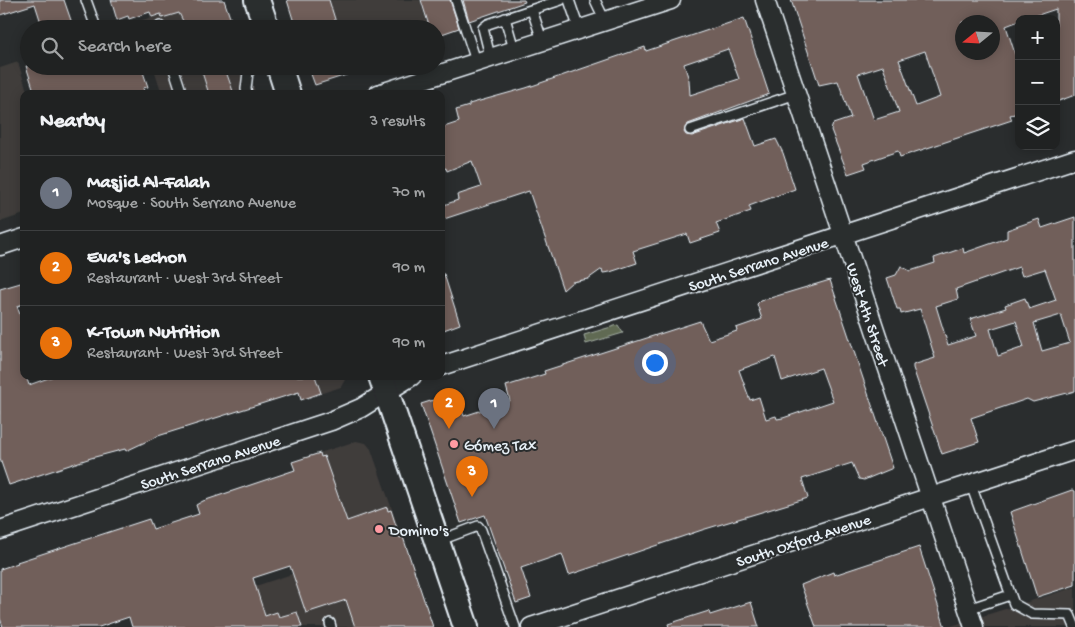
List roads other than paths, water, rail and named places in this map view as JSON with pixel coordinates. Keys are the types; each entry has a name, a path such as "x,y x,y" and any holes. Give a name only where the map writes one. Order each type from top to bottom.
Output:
{"main road":[{"path":"257,0 264,20"},
{"path":"282,75 287,90"},
{"path":"384,384 466,627"}],"street":[{"path":"445,72 671,0"},
{"name":"West 4th Street","path":"765,0 974,627"},
{"path":"390,90 435,75"},
{"name":"South Serrano Avenue","path":"445,365 1075,159"},
{"path":"0,246 20,239"},
{"name":"South Serrano Avenue","path":"0,530 331,421 361,408 384,384 398,380"},
{"name":"South Oxford Avenue","path":"531,627 930,499 1075,450"}],"lane":[{"path":"86,0 93,20"},
{"path":"456,0 483,59"},
{"path":"483,59 483,28 505,18 561,0"},
{"path":"569,0 579,29"},
{"path":"595,0 605,21"},
{"path":"532,10 542,40"},
{"path":"505,18 514,49"},
{"path":"176,75 181,90"},
{"path":"246,90 248,75"},
{"path":"690,130 796,94"},
{"path":"971,485 1010,595 1018,608 1032,614 1067,614 1072,617 1075,627"},
{"path":"437,541 478,526 515,627"},
{"path":"968,608 1010,595"}],"place":[{"name":"Eva's Lechon","path":"449,429"},
{"name":"Masjid Al-Falah","path":"494,429"},
{"name":"Gómez Tax","path":"454,444"},
{"name":"K-Town Nutrition","path":"472,497"},
{"name":"Domino's","path":"379,529"}]}
